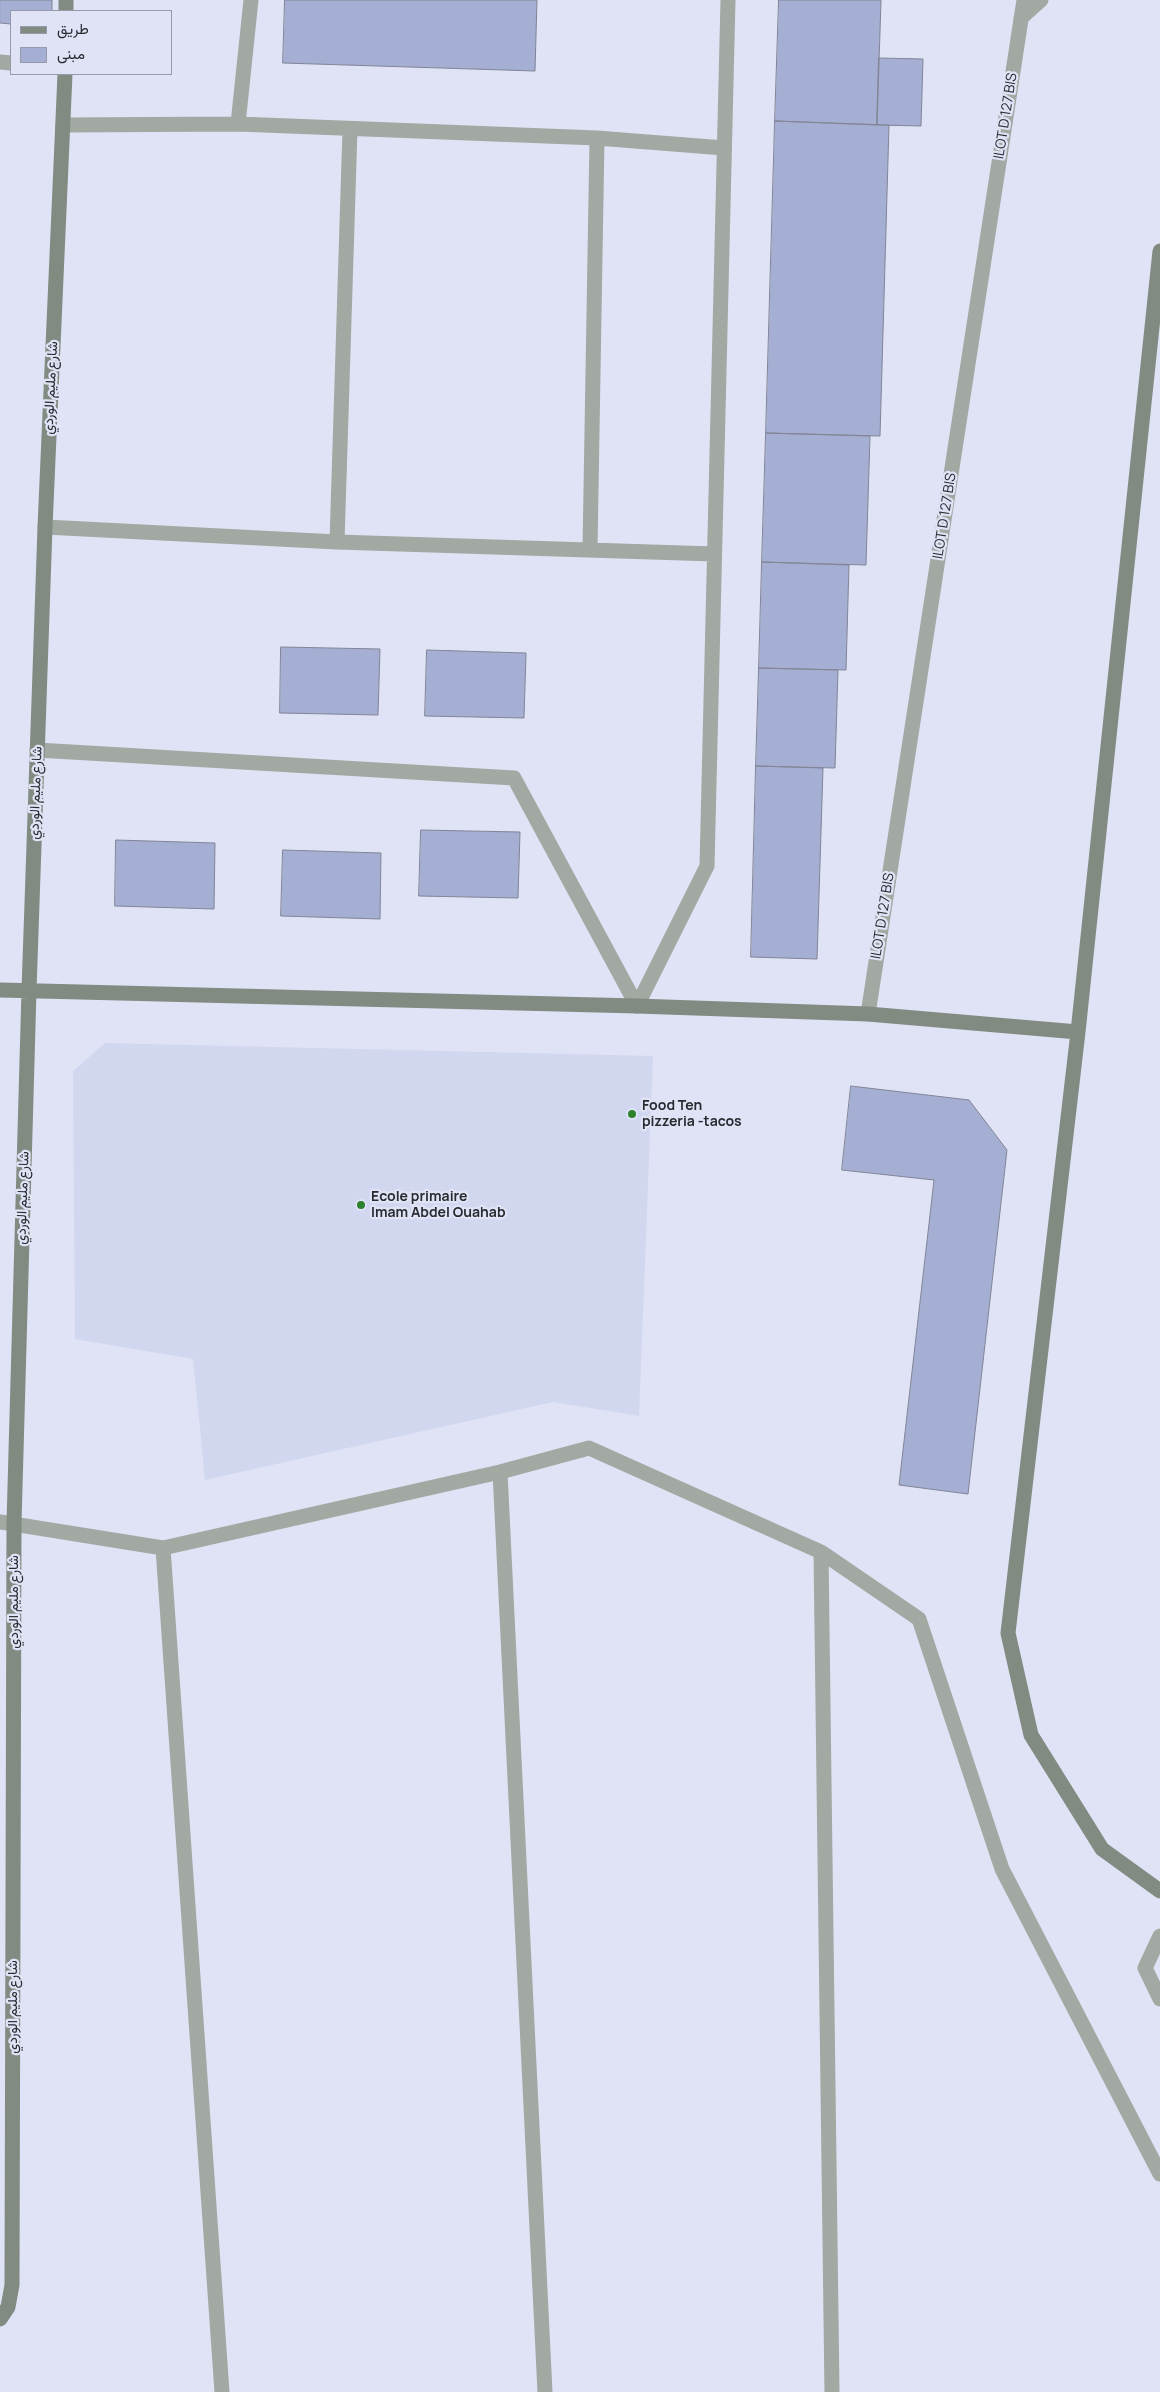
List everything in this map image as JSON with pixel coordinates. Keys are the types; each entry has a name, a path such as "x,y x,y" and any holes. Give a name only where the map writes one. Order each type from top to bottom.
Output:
{"street":[{"path":"238,124 251,0"},
{"path":"636,1006 707,866 728,0"},
{"name":"ILOT D 127 BIS","path":"868,1014 1024,0"},
{"path":"1021,18 1041,0"},
{"name":"شارع مليم الوردي","path":"0,2319 8,2307 12,2284 7,1522 29,990 45,527 65,75"},
{"path":"63,125 238,124 597,138 724,148"},
{"path":"337,542 350,129"},
{"path":"590,549 597,138"},
{"path":"1160,251 1078,1032 1008,1633 1031,1735 1102,1849 1160,1891"},
{"path":"45,527 337,542 714,554"},
{"path":"37,750 514,778 636,1006"},
{"path":"0,990 636,1006 868,1014 1078,1032"},
{"path":"7,1522 163,1548 500,1472 589,1448 821,1552 920,1619 1002,1869 1160,2174"},
{"path":"500,1472 545,2392"},
{"path":"163,1548 222,2392"},
{"path":"821,1552 832,2392"},
{"path":"1160,1936 1145,1968 1160,1999"}],"shaded area":[{"name":"Ecole primaire Imam Abdel Ouahab","path":"105,1043 653,1056 639,1416 553,1402 205,1480 193,1359 75,1339 73,1071"}],"building":[{"path":"0,0 52,0 52,10 10,10 10,24 0,23"},
{"path":"285,0 537,0 535,71 283,63"},
{"path":"779,0 881,0 877,125 775,121"},
{"path":"879,58 923,59 921,126 877,125"},
{"path":"775,121 889,125 880,436 766,433"},
{"path":"766,433 870,436 866,565 762,562"},
{"path":"762,562 849,565 846,670 759,668"},
{"path":"281,647 380,649 378,715 280,713"},
{"path":"427,650 526,653 524,718 425,716"},
{"path":"759,668 838,670 835,768 756,766"},
{"path":"756,766 823,768 817,959 751,957"},
{"path":"421,830 520,832 518,898 419,896"},
{"path":"116,840 215,843 214,909 115,906"},
{"path":"283,850 381,853 380,919 281,916"},
{"path":"851,1086 969,1100 1007,1150 968,1494 899,1485 934,1180 842,1170"}],"place":[{"name":"Food Ten pizzeria -tacos","path":"632,1114"},
{"name":"Ecole primaire Imam Abdel Ouahab","path":"361,1205"}]}
